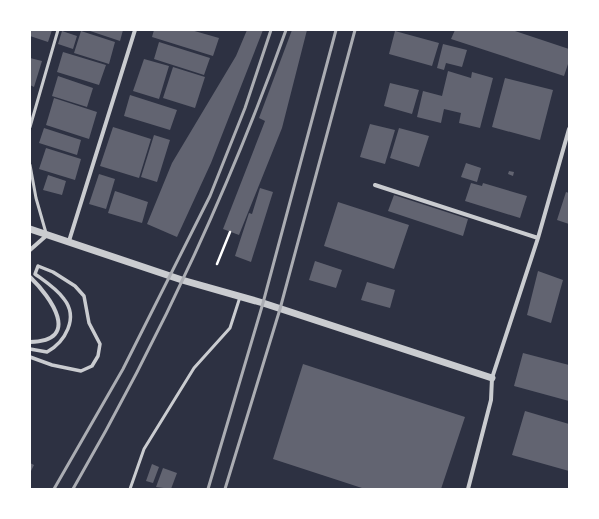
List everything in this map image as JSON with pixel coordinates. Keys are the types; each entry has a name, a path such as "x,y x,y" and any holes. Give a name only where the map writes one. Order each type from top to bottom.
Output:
{"street":[{"path":"69,241 135,30"},
{"path":"468,489 491,400 492,378 538,238 569,129"},
{"path":"375,185 538,238"},
{"path":"30,229 182,280 240,297 492,378"},
{"path":"30,250 47,235"},
{"path":"30,349 47,352 59,344 68,330 70,321 70,311 65,300 53,287 35,274 38,266 53,272 75,286 84,296 89,323 100,344 98,356 92,366 80,371 52,365 30,357"},
{"path":"30,277 46,295 59,318 55,334 50,339 30,342"}],"lane":[{"path":"30,128 58,30"},
{"path":"30,165 36,198 47,235"},
{"path":"130,489 144,449 194,368 230,328 240,297"}],"path":[{"path":"217,264 230,232"}],"building":[{"path":"30,30 52,30 48,42 30,36"},
{"path":"87,30 123,30 120,41"},
{"path":"154,30 191,30 219,38 213,56 152,37"},
{"path":"247,30 263,30 211,163 177,237 147,224 172,163 236,56"},
{"path":"292,30 307,30 282,128 239,235 223,229 265,121 259,118"},
{"path":"455,30 512,30 569,49 569,61 564,76 451,39"},
{"path":"62,31 77,36 73,49 58,44"},
{"path":"81,31 115,42 109,64 74,53"},
{"path":"395,31 439,43 432,66 389,54"},
{"path":"159,42 210,58 204,75 154,59"},
{"path":"443,44 467,50 462,67 446,63 444,70 437,68"},
{"path":"63,52 106,65 99,85 57,72"},
{"path":"30,58 42,61 34,87 30,85"},
{"path":"144,59 169,66 159,99 133,91"},
{"path":"173,67 205,77 195,108 163,98"},
{"path":"448,71 471,78 472,72 493,78 480,128 459,123 461,113 444,109 441,123 417,117 423,91 442,96"},
{"path":"58,76 93,88 87,107 52,96"},
{"path":"505,78 553,90 540,140 492,127"},
{"path":"390,83 419,90 412,114 384,106"},
{"path":"130,95 177,110 170,130 124,116"},
{"path":"54,98 97,112 89,139 46,125"},
{"path":"370,124 395,130 385,164 360,157"},
{"path":"113,127 151,139 139,178 100,166"},
{"path":"44,128 81,140 77,155 39,143"},
{"path":"399,128 429,136 419,167 390,158"},
{"path":"154,135 170,140 157,182 141,177"},
{"path":"46,148 81,159 75,180 39,169"},
{"path":"466,163 481,168 477,182 461,177"},
{"path":"509,171 514,172 513,176 508,174"},
{"path":"99,174 115,179 106,209 89,204"},
{"path":"48,175 66,181 62,195 43,190"},
{"path":"471,183 482,186 483,183 527,196 520,218 465,201"},
{"path":"260,188 273,192 251,262 235,256 249,213 252,214"},
{"path":"115,191 148,202 142,223 108,213"},
{"path":"566,192 569,193 569,224 557,220"},
{"path":"394,195 468,219 463,236 388,211"},
{"path":"338,202 409,225 394,269 324,246"},
{"path":"315,261 342,270 336,288 309,280"},
{"path":"538,271 563,280 551,323 527,315"},
{"path":"367,282 395,290 390,308 361,300"},
{"path":"523,353 569,365 569,401 514,386"},
{"path":"303,364 465,417 441,489 365,489 273,459"},
{"path":"525,411 569,424 569,471 512,455"},
{"path":"30,463 34,465 30,473"},
{"path":"152,464 159,467 153,483 146,481"},
{"path":"163,468 177,473 171,489 156,487"}],"railway":[{"path":"54,489 123,369 210,196 245,108 271,30"},
{"path":"73,489 134,378 190,264 241,149 286,30"},
{"path":"208,489 263,303 336,30"},
{"path":"225,489 280,309 355,30"}]}
